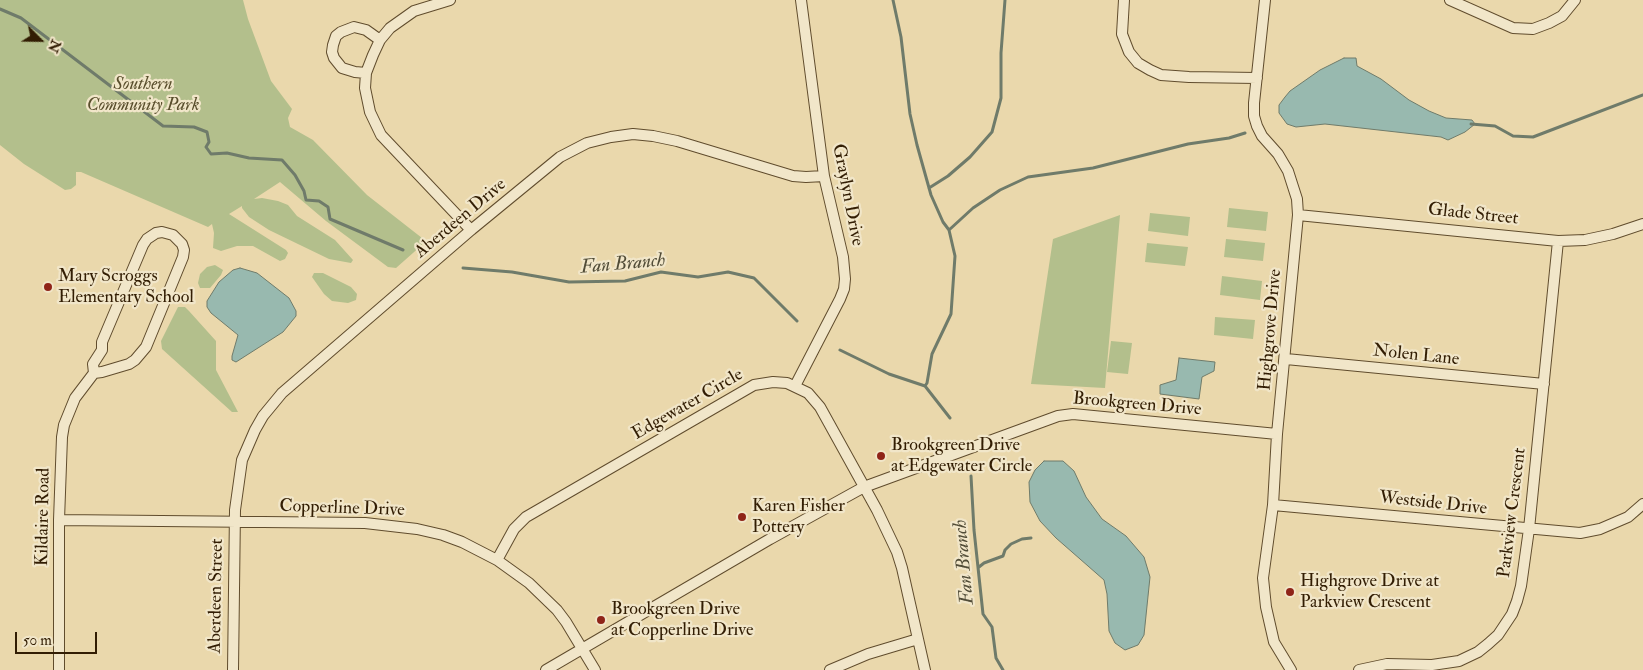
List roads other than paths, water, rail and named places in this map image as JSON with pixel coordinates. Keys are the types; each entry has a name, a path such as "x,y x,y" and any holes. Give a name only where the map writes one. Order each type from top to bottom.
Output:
{"street":[{"path":"450,0 414,11 390,28 380,40 366,73 365,88 370,112 381,135 471,230"},
{"name":"Graylyn Drive","path":"795,386 844,289 843,257 824,176 800,0"},
{"path":"1124,0 1122,34 1129,52 1138,63 1161,75 1257,78"},
{"name":"Highgrove Drive","path":"1265,0 1254,116 1262,136 1278,154 1288,171 1297,198 1298,215 1272,505 1263,578 1266,607 1274,642 1290,670"},
{"path":"1450,0 1513,28 1533,29 1549,24 1562,16 1575,0"},
{"path":"366,73 342,68 334,58 332,45 336,36 354,27 366,30 380,40"},
{"name":"Aberdeen Drive","path":"234,522 242,460 254,430 282,393 471,230 560,158 587,143 633,134 676,141 793,176 824,176"},
{"name":"Glade Street","path":"1298,215 1558,241 1585,240 1613,234 1643,224"},
{"name":"Kildaire Road","path":"59,670 59,520 64,426 75,398 94,373 93,364 102,350 102,342 143,245 147,239 156,233 162,232 173,235 182,244 183,257 146,347 129,364 94,373"},
{"name":"Parkview Crescent","path":"1359,670 1387,664 1432,665 1459,661 1478,652 1507,624 1517,601 1529,529 1558,241"},
{"name":"Nolen Lane","path":"1286,359 1544,384"},
{"name":"Edgewater Circle","path":"496,560 514,529 526,517 754,385 772,382 787,383 808,393 820,407 877,510 897,552 902,568 926,670"},
{"name":"Brookgreen Drive","path":"546,670 770,539 864,487 1058,416 1073,414 1278,434"},
{"name":"Westside Drive","path":"1272,505 1580,534 1600,529 1628,517 1643,504"},
{"name":"Copperline Drive","path":"59,520 365,523 417,529 462,542 512,569 544,597 566,622 595,670"},
{"name":"Aberdeen Street","path":"233,670 234,522"},
{"path":"830,670 868,654 918,640"}],"water":[{"path":"1344,58 1356,58 1357,66 1381,79 1409,100 1429,111 1446,118 1472,120 1475,124 1465,132 1448,140 1441,137 1325,124 1296,127 1287,124 1279,113 1279,105 1290,91 1320,70"},
{"path":"240,268 257,273 289,298 296,311 296,316 283,332 236,362 232,360 232,356 238,335 211,313 207,307 207,301 219,282 233,270"},
{"path":"1179,358 1215,362 1214,371 1202,377 1199,399 1160,394 1160,385 1176,380"},
{"path":"1044,461 1063,461 1074,471 1086,497 1102,519 1126,536 1144,557 1150,577 1144,635 1138,645 1125,650 1115,643 1109,631 1107,594 1104,580 1056,538 1040,521 1030,502 1029,482 1035,470"}],"waterway":[{"path":"893,0 901,37 910,114 917,145 931,195 943,222 949,230 955,256 951,314 932,354 925,386"},
{"path":"929,188 948,176 970,157 992,132 1001,98 1001,53 1005,0"},
{"name":"Fan Branch","path":"0,9 21,18 163,126 194,127 207,132 209,142 206,147 211,154 227,153 249,158 282,160 295,175 304,191 306,200 319,201 328,207 330,219 403,250"},
{"path":"1471,124 1495,126 1513,136 1533,137 1643,95"},
{"path":"949,230 973,208 1000,190 1028,177 1093,168 1188,144 1229,138 1245,133"},
{"name":"Fan Branch","path":"463,268 512,272 569,282 625,281 661,272 698,277 728,272 754,278 797,321"},
{"name":"Fan Branch","path":"840,350 889,374 925,386 950,418"},
{"name":"Fan Branch","path":"971,476 974,530 983,614 992,627 996,658 1003,670"},
{"path":"979,567 984,563 1003,556 1005,550 1011,544 1022,539 1031,538"}],"place":[{"name":"Mary Scroggs Elementary School","path":"48,287"},
{"name":"Brookgreen Drive at Edgewater Circle","path":"881,456"},
{"name":"Karen Fisher Pottery","path":"742,517"},
{"name":"Highgrove Drive at Parkview Crescent","path":"1290,592"},
{"name":"Brookgreen Drive at Copperline Drive","path":"601,620"}],"park label":[{"name":"Southern Community Park","path":"143,95"}]}
